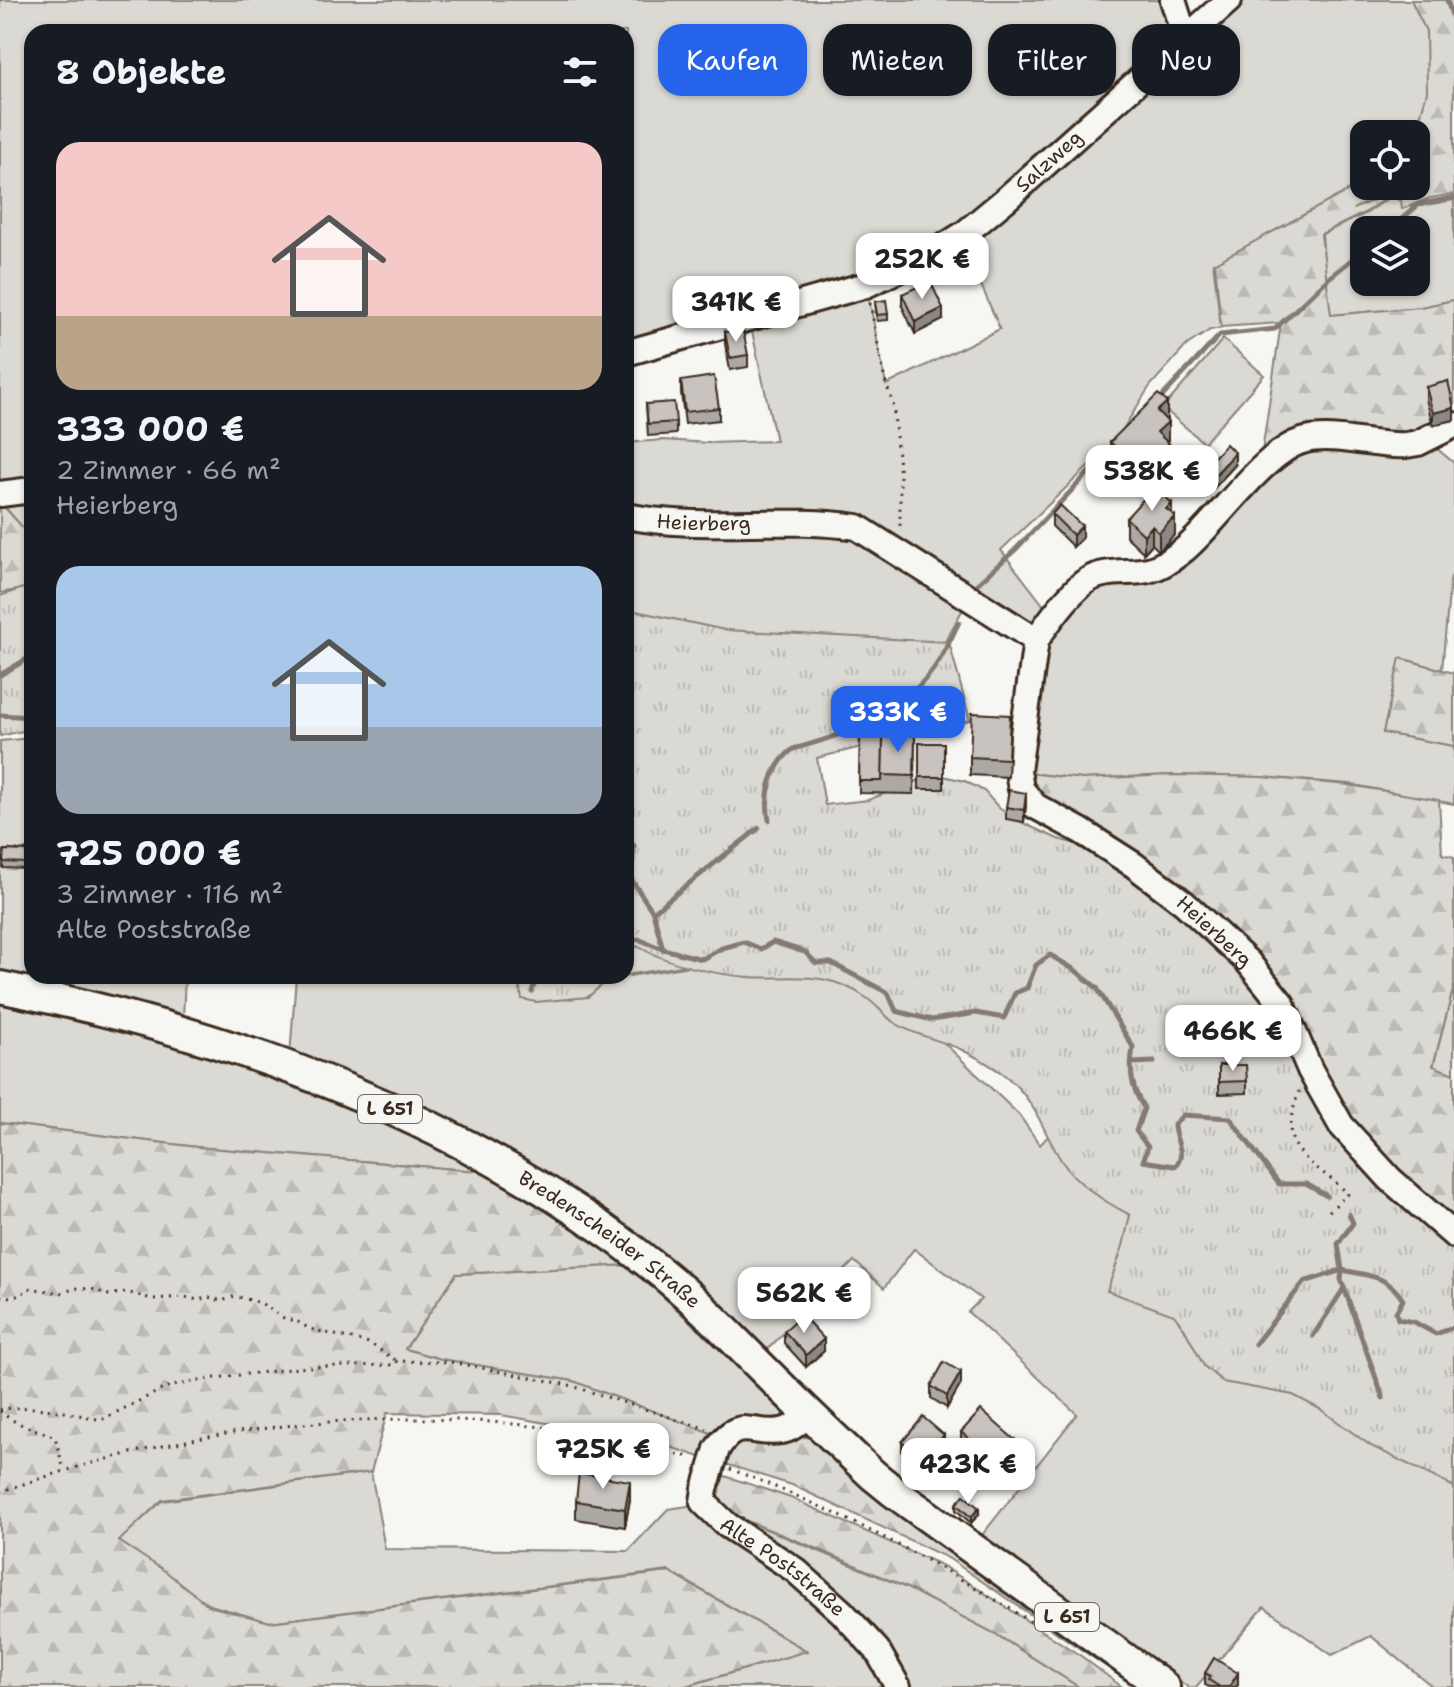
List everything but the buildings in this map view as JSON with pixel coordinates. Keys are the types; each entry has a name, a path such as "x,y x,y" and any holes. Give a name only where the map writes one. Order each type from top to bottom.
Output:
{"main road":[{"name":"Bredenscheider Straße","path":"0,987 172,1027 318,1078 458,1140 573,1206 645,1259 729,1335 873,1475 1164,1687"}],"street":[{"path":"1173,0 1181,24"},
{"name":"Salzweg","path":"1201,24 1229,0"},
{"name":"Salzweg","path":"634,351 866,285 898,272 964,234 1132,86"},
{"name":"Heierberg","path":"1454,425 1418,443 1406,445 1321,439 1296,443 1235,494 1186,548 1169,561 1149,570 1105,574 1088,580 1052,617 1036,640 1018,771 1021,789 1035,806 1134,865 1184,903 1248,962 1282,1004 1310,1070 1341,1125 1390,1179 1454,1235"},
{"path":"0,494 24,491"},
{"name":"Heierberg","path":"634,517 695,523 825,522 857,527 1036,640"},
{"path":"715,1452 732,1431 783,1431 808,1413"},
{"name":"Alte Poststraße","path":"715,1452 703,1502 716,1516 781,1559 858,1628 877,1650 898,1687"}],"path":[{"path":"866,285 885,381 893,403 900,478 900,552"},
{"path":"0,850 24,850"},
{"path":"1310,1070 1296,1102 1291,1135 1306,1159 1337,1181 1348,1194 1327,1213"},
{"path":"0,1296 12,1298 22,1295 29,1288 61,1293 76,1288 92,1289 109,1295 126,1292 152,1299 185,1297 198,1300 208,1297 222,1301 235,1296 261,1303 281,1317 310,1329 369,1343 397,1361 451,1362 569,1385 715,1452 953,1573"},
{"path":"64,1471 55,1437 13,1423 0,1411 12,1407 67,1411 101,1420 167,1387 307,1367 389,1365 397,1361"},
{"path":"0,1492 123,1454 259,1428 339,1420 502,1422 654,1447 715,1452"}],"green space":[{"path":"0,0 1167,0 1177,24 1132,24 1132,79 1116,93 1116,24 988,24 988,96 1113,96 928,250 865,280 634,343 634,24 24,24 24,483 0,486"},
{"path":"1239,0 1454,0 1454,196 1411,207 1454,200 1454,300 1422,307 1331,315 1322,234 1350,221 1350,296 1430,296 1430,216 1361,216 1386,200 1430,200 1430,120 1350,120 1350,200 1375,200 1216,276 1213,262 1221,328 1210,330 1187,345 1150,386 1116,440 1001,550 1051,615 1037,627 884,540 634,515 634,442 776,441 751,327 868,294 886,385 1000,329 963,243 1132,94 1240,96 1240,24 1212,24"},
{"path":"1411,0 1454,0 1454,194 1430,198 1430,120 1419,120 1427,92 1426,31"},
{"path":"1350,190 1350,200 1372,200 1353,209 1374,200 1383,200 1321,234 1331,315 1421,307 1454,300 1454,423 1411,445 1350,439 1260,465 1281,323 1221,327 1215,263"},
{"path":"1401,200 1425,200 1402,209"},
{"path":"1223,339 1264,375 1204,443 1163,408"},
{"path":"1429,442 1454,463 1454,577 1450,582 1442,670 1401,658 1383,733 1454,746 1454,804 1349,784 1261,777 1173,775 1082,779 1027,773 1040,639 1095,576 1150,578 1294,446"},
{"path":"24,498 24,530 1,502"},
{"path":"0,502 24,529 24,588 0,593"},
{"path":"634,518 856,528 968,600 922,683 850,710 760,816 1051,882 1081,832 1454,1411 1454,1687 1433,1687 1371,1636 1332,1655 1264,1607 1196,1687 1188,1687 979,1539 1077,1414 968,1312 981,1299 914,1249 884,1288 854,1261 764,1353 633,1230 553,1177 484,1139 290,1056 295,984 634,984 634,975 725,960 819,967 937,1036 1019,1115 1040,1145 1103,1076 634,829"},
{"path":"24,588 24,731 0,736 0,596"},
{"path":"634,611 725,630 949,642 970,720 817,758 825,805 868,800 917,781 943,776 965,781 984,791 999,808 1025,824 1058,839 1109,853 1145,878 1273,998 1298,1061 1454,1246 1454,1487 1371,1446 1320,1409 1293,1395 1223,1382 1204,1366 1174,1315 1107,1291 1130,1215 1093,1193 1069,1171 1027,1098 992,1066 960,1049 900,1026 865,997 835,982 720,973 676,963 637,946 634,949"},
{"path":"1400,658 1454,673 1454,746 1383,733"},
{"path":"24,739 24,979 0,973 0,741"},
{"path":"1027,773 1083,779 1173,775 1261,777 1349,785 1439,800 1442,854 1454,857 1454,986 1433,1066 1454,1074 1454,1230 1037,797"},
{"path":"634,886 725,959 634,974"},
{"path":"44,984 185,984 183,1019"},
{"path":"519,984 603,984 588,997 536,1002 522,999"},
{"path":"1454,986 1454,1074 1433,1067"},
{"path":"0,1003 168,1042 266,1071 379,1118 489,1172 197,1147 0,1123"},
{"path":"0,1123 197,1147 489,1172 557,1207 629,1265 456,1274 405,1349 441,1359 573,1381 719,1436 709,1460 655,1442 501,1415 387,1413 371,1472 162,1500 119,1541 165,1571 209,1606 270,1622 669,1572 807,1651 682,1687 0,1687"},
{"path":"629,1265 786,1411 774,1424 755,1415 732,1423 718,1436 573,1381 440,1359 405,1349 456,1274"},
{"path":"813,1437 1144,1687 1136,1687 948,1558 792,1485 722,1463 734,1439"},
{"path":"371,1472 385,1549 628,1551 668,1509 695,1505 805,1584 894,1687 683,1687 807,1651 669,1571 269,1622 210,1605 118,1541 162,1501"},
{"path":"722,1475 791,1498 943,1566 1081,1656 1122,1687 1079,1687 994,1633 907,1588 742,1519 723,1508 715,1495 716,1483"},
{"path":"742,1519 907,1588 994,1633 1079,1687 904,1687 772,1543"}],"waterway":[{"path":"1447,0 1454,22"},
{"path":"1405,216 1418,205 1454,198"},
{"path":"1159,400 1220,335 1275,329 1350,261"},
{"path":"976,585 1015,550 1113,447"},
{"path":"769,820 771,782 785,756 793,749 869,722 903,700 936,666 959,622"},
{"path":"0,675 24,661"},
{"path":"0,715 24,716"},
{"path":"653,912 759,828"},
{"path":"634,884 653,912 663,949 702,959 722,948 744,942 761,949 773,942 805,952 816,963 831,963 888,993 896,1011 932,1020 976,1013 1004,1018 1015,993 1027,988 1036,965 1050,955 1097,988 1133,1047 1132,1079 1144,1108 1136,1131 1148,1147 1143,1161 1175,1166 1180,1152 1174,1125 1183,1115 1230,1118 1279,1184 1306,1184 1327,1196"},
{"path":"634,941 638,939 663,949"},
{"path":"532,992 534,984"},
{"path":"1131,1063 1154,1062"},
{"path":"1349,1214 1353,1223 1338,1244 1342,1270 1377,1278 1391,1286 1403,1300 1396,1312 1398,1319 1414,1322 1436,1334 1454,1327"},
{"path":"1255,1344 1304,1282 1342,1270 1341,1279 1383,1398"},
{"path":"1313,1336 1344,1288"}]}
